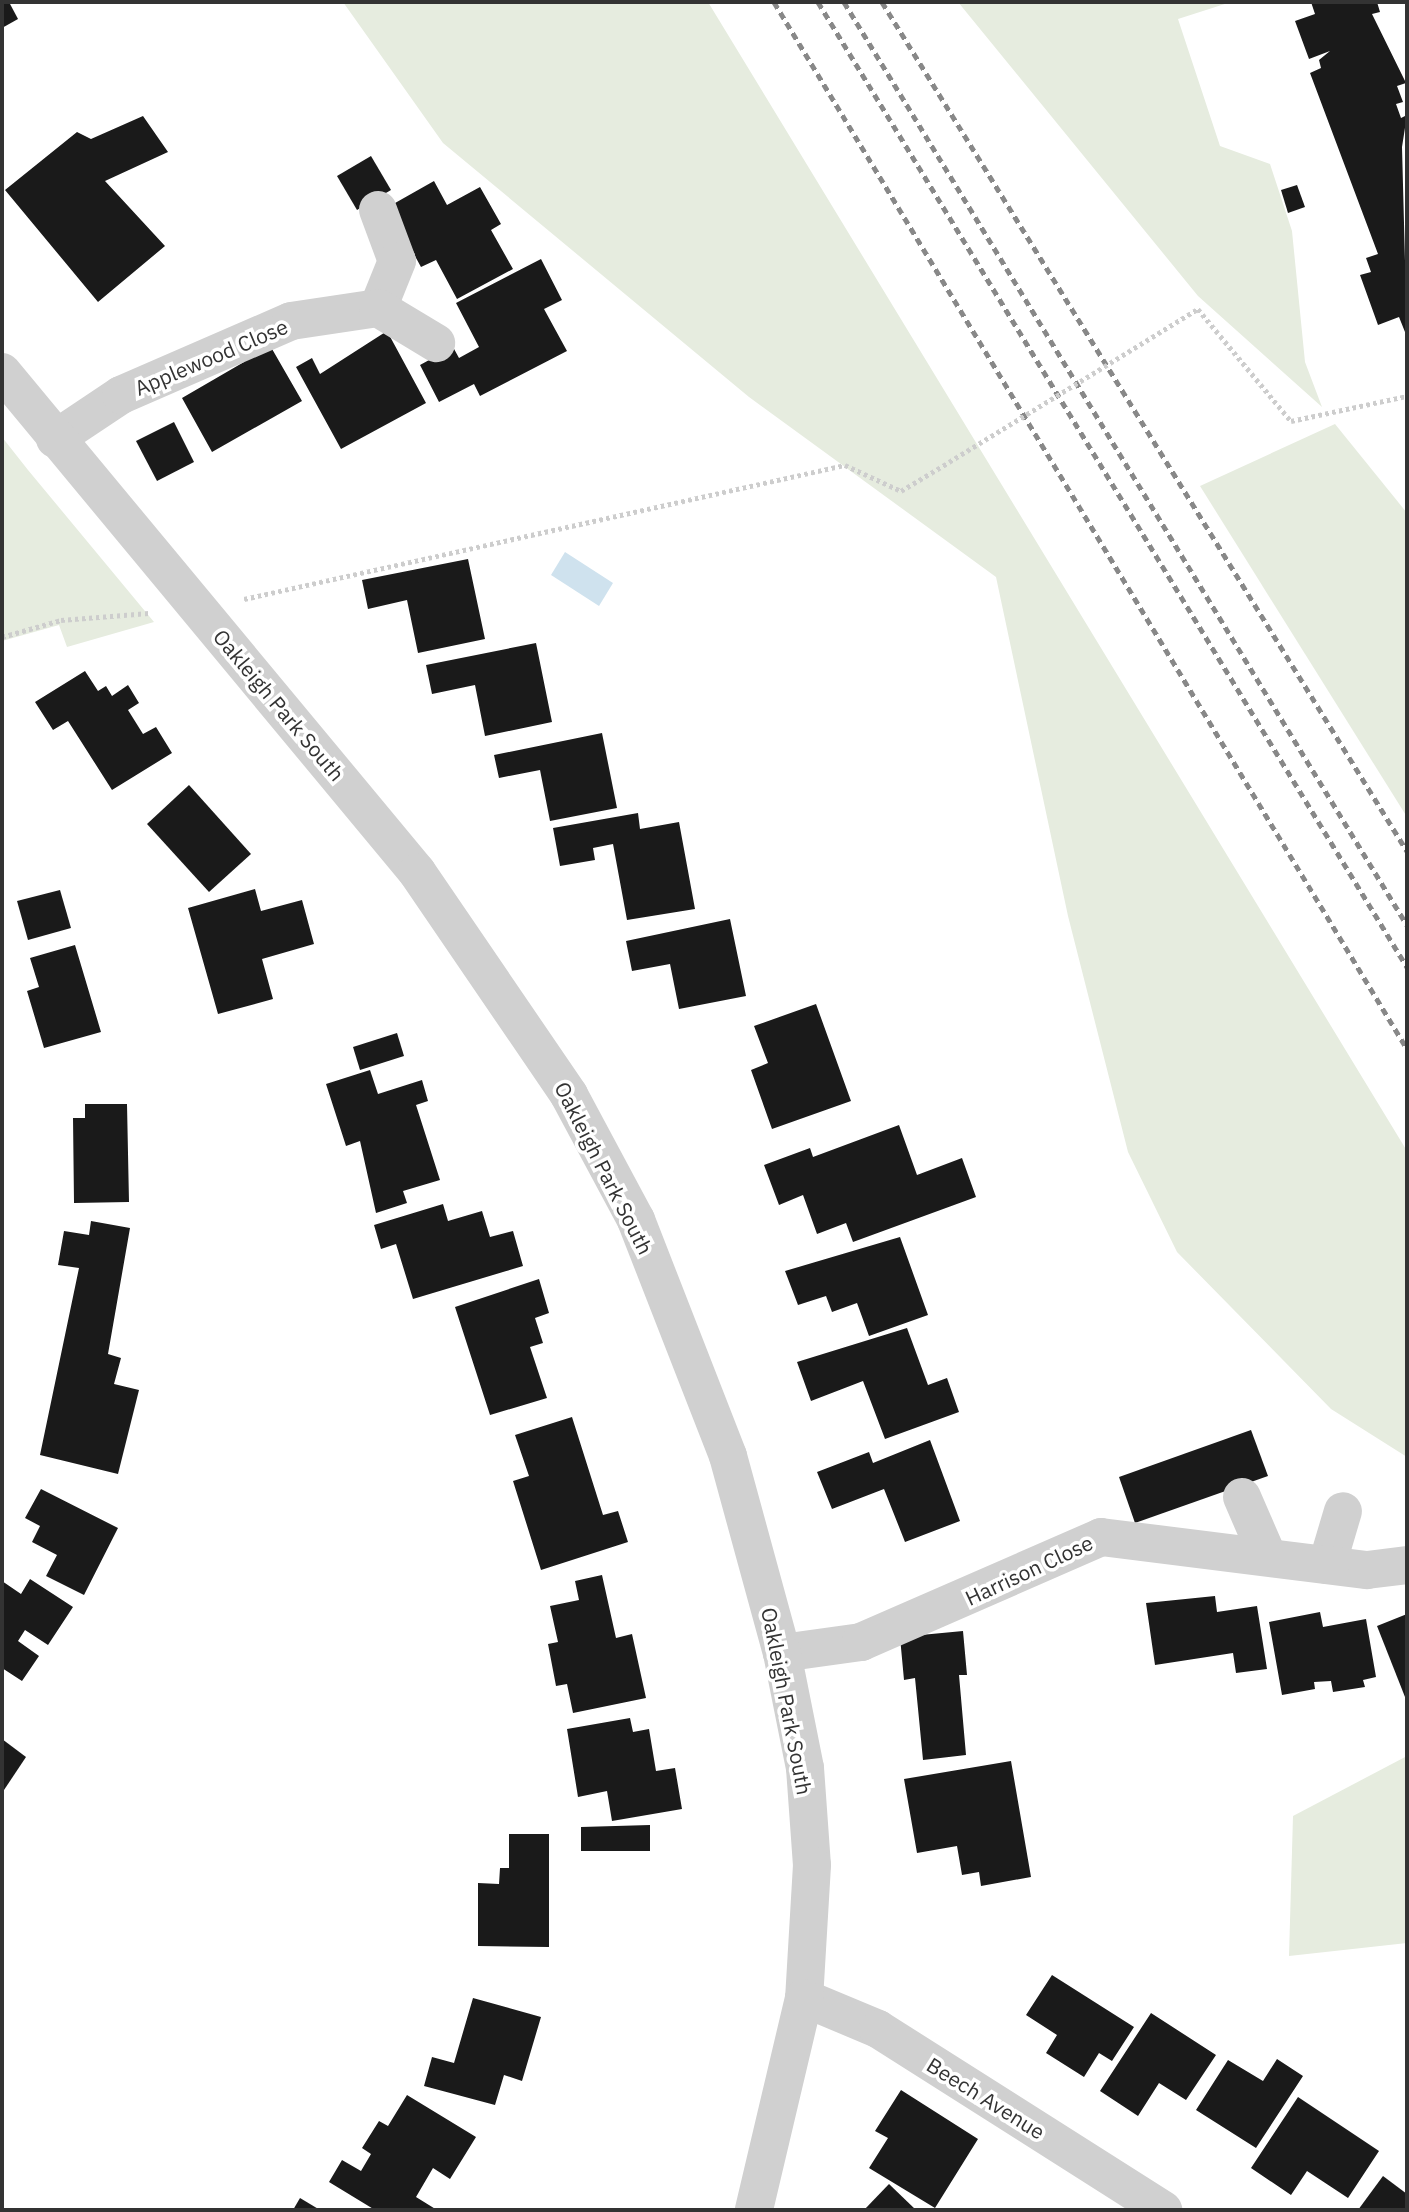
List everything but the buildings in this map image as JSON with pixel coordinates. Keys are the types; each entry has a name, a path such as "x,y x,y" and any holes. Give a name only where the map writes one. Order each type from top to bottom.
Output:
{"street":[{"path":"378,209 397,261 378,308 436,343"},
{"name":"Applewood Close","path":"55,439 121,395 291,321 378,308"},
{"name":"Oakleigh Park South","path":"2,372 417,872 569,1095 636,1220 728,1456 782,1653 804,1768 812,1865 804,1998 754,2210"},
{"path":"1242,1497 1268,1557"},
{"path":"1327,1565 1343,1511"},
{"name":"Harrison Close","path":"782,1653 861,1642 1101,1536 1327,1565 1407,1565"},
{"name":"Beech Avenue","path":"804,1998 878,2029 1163,2210"}],"path":[{"path":"2,637 61,620 199,608 845,465 901,491 1198,309 1291,421 1407,396"}],"shaded area":[{"path":"343,2 708,2 1407,1151 1407,1457 1331,1409 1177,1252 1128,1152 1068,916 996,577 749,397 443,143"},
{"path":"958,2 1231,2 1178,19 1220,146 1270,164 1292,231 1305,362 1322,407 1198,296"},
{"path":"1335,424 1407,513 1407,817 1200,486"},
{"path":"2,437 154,622 67,647 59,625 2,641"},
{"path":"1407,1756 1407,1943 1289,1956 1293,1816"}],"water":[{"path":"565,552 613,583 599,606 551,575"}],"railway":[{"path":"774,2 1407,1049"},
{"path":"818,2 1407,967"},
{"path":"844,2 1407,925"},
{"path":"882,2 1407,851"}]}
